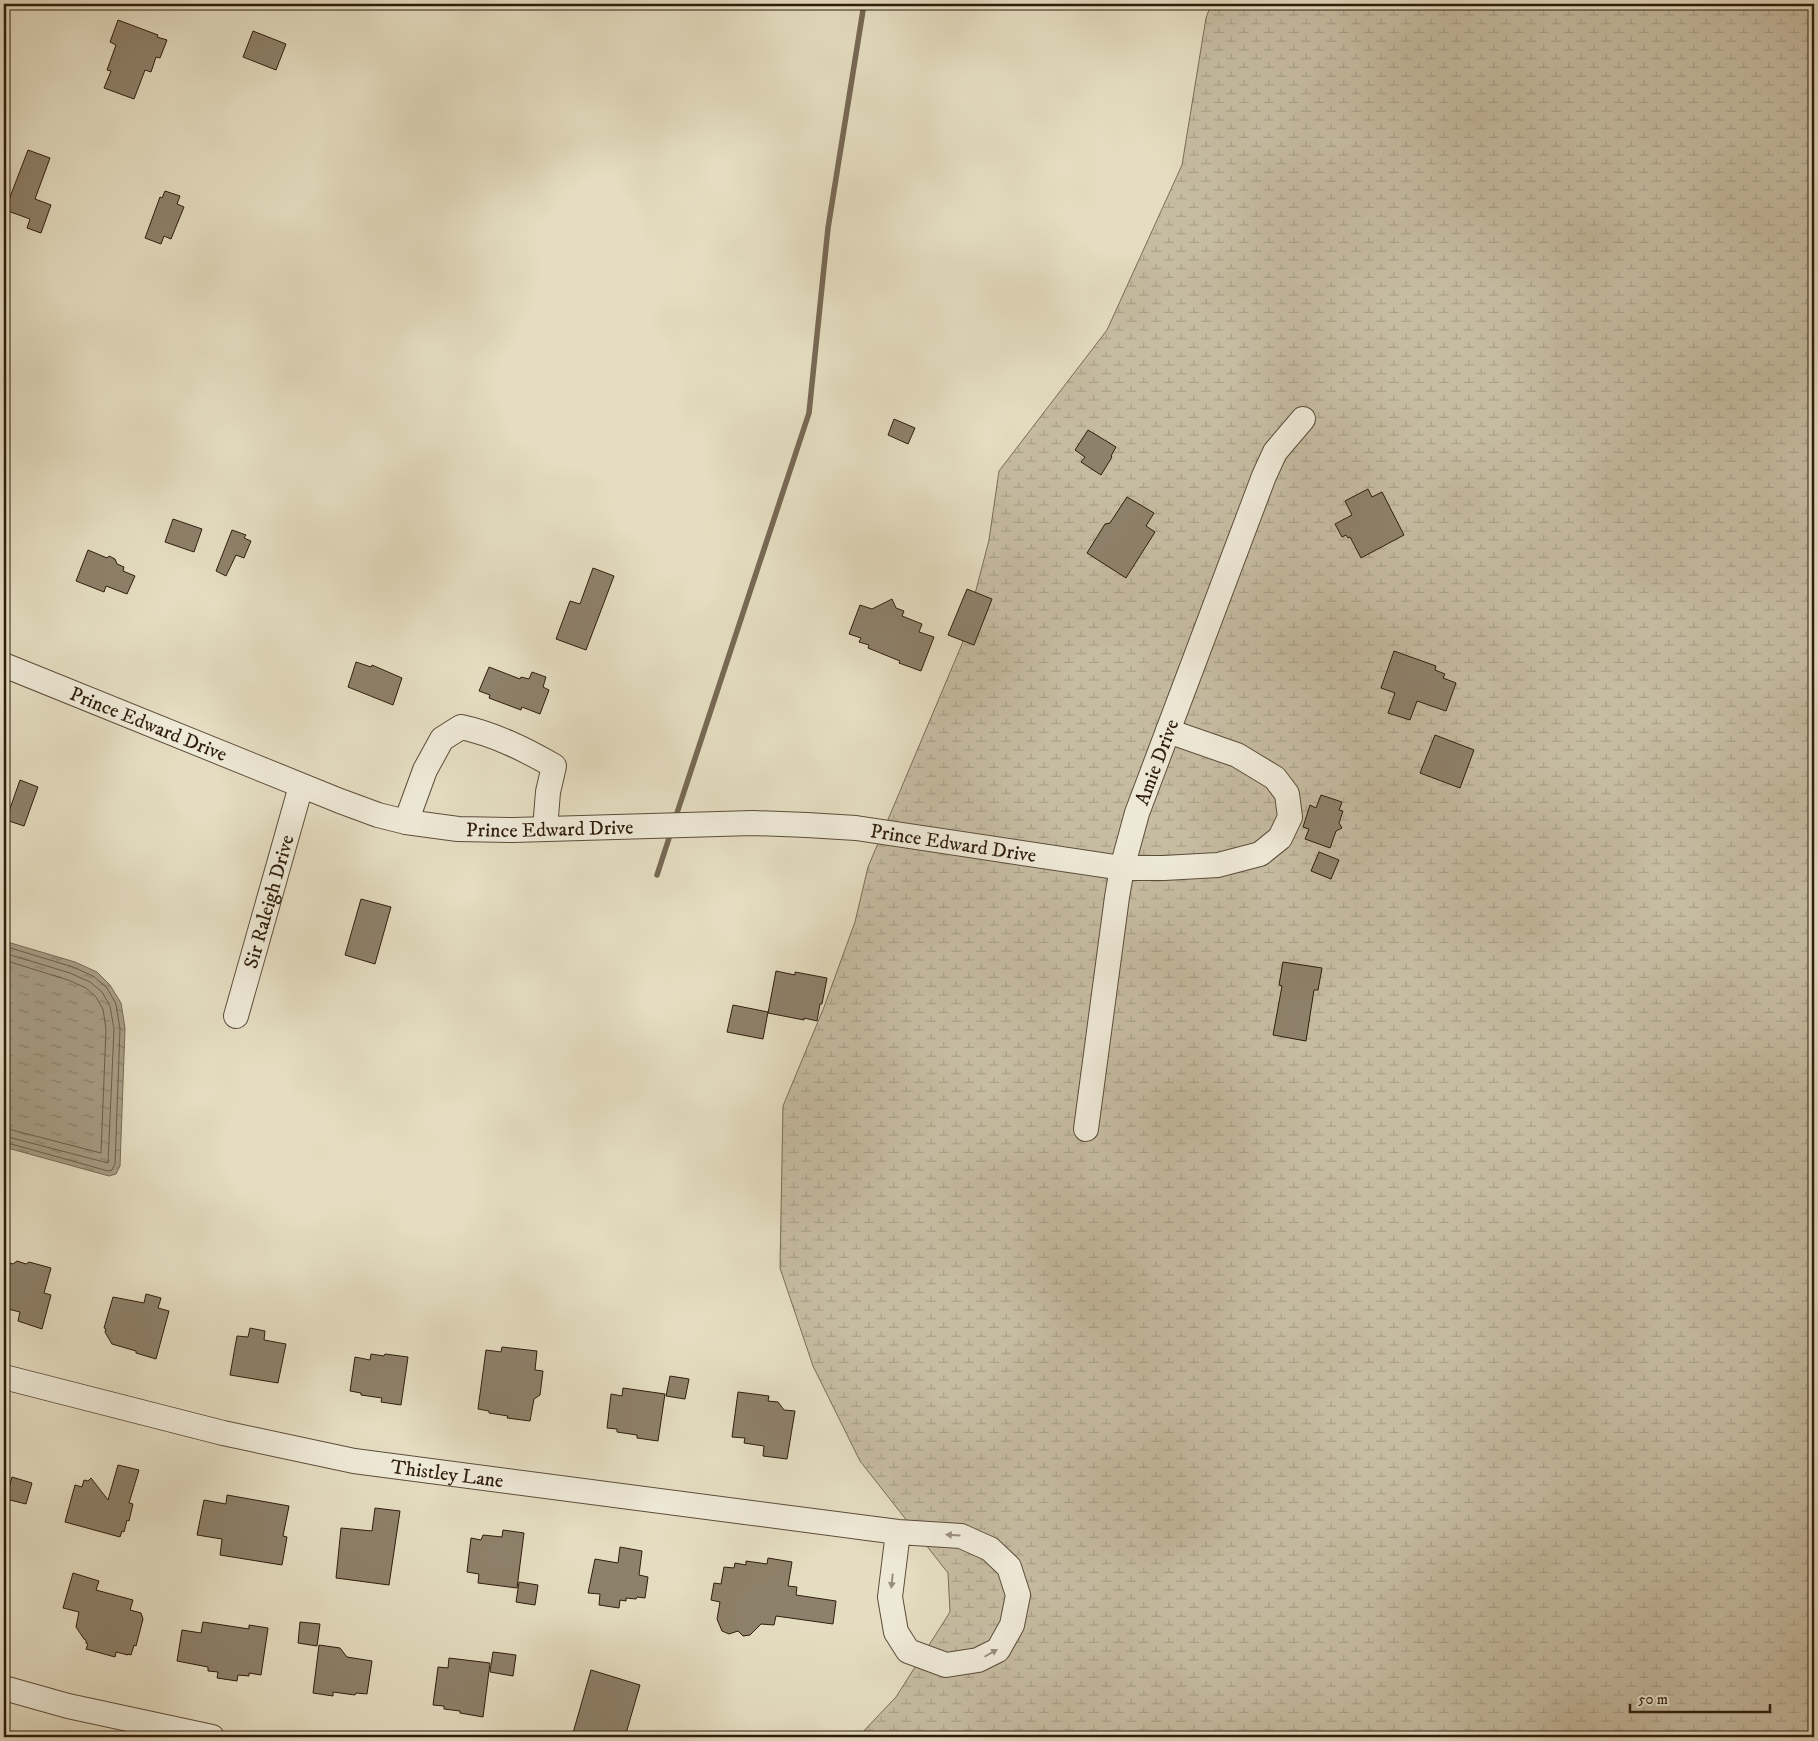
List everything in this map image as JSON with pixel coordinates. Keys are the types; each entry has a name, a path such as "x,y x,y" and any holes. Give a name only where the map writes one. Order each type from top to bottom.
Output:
{"street":[{"name":"Amie Drive","path":"1086,1129 1122,868 1137,813 1264,476 1276,452 1303,419"},
{"name":"Prince Edward Drive","path":"4,665 301,786 378,815 406,822 458,829 514,830 753,823 817,825 856,828 1122,868 1218,865 1260,854 1280,838 1290,817 1287,794 1275,778 1237,755 1168,731"},
{"path":"406,822 425,770 442,738 461,726 484,732 529,751 554,766 548,792 545,829"},
{"name":"Sir Raleigh Drive","path":"236,1016 301,786"},
{"name":"Thistley Lane","path":"4,1377 223,1433 354,1461 898,1532 961,1536 990,1548 1009,1566 1018,1595 1012,1625 998,1650 978,1660 946,1665 908,1651 896,1632 890,1597 898,1532"},
{"path":"4,1688 68,1706 212,1737"}],"green space":[{"path":"1211,4 1814,4 1814,1737 858,1737 896,1697 950,1612 948,1573 860,1461 813,1366 780,1268 783,1106 824,1007 855,922 868,867 962,644 989,540 999,471 1107,330 1182,165 1206,18"}],"water":[{"path":"4,941 75,962 97,972 110,985 121,1003 125,1028 120,1166 116,1174 109,1176 4,1147"}],"building":[{"path":"118,20 167,40 160,58 156,57 151,72 145,70 134,99 104,88 111,71 107,70 116,45 110,42"},
{"path":"253,31 286,44 276,70 243,57"},
{"path":"28,150 50,158 35,199 51,205 41,233 27,228 30,219 5,210"},
{"path":"165,191 180,196 177,204 184,207 171,239 164,236 161,244 145,238 160,197 162,198"},
{"path":"894,419 915,428 908,444 888,435"},
{"path":"1088,430 1116,447 1101,475 1081,462 1085,457 1075,450"},
{"path":"1368,489 1372,497 1382,492 1404,535 1361,558 1350,537 1348,538 1346,535 1342,537 1335,524 1352,515 1345,501"},
{"path":"1127,497 1154,513 1146,526 1155,532 1126,578 1087,553 1105,524 1110,523"},
{"path":"173,519 202,529 194,552 165,542"},
{"path":"232,530 246,535 244,538 251,541 244,558 236,555 226,576 216,571"},
{"path":"88,550 107,558 109,556 115,559 117,564 124,567 123,571 135,576 127,594 106,586 104,592 76,581"},
{"path":"593,568 614,576 586,650 556,639 570,601 580,604"},
{"path":"967,589 992,599 974,645 948,635"},
{"path":"892,599 896,608 904,611 902,616 922,624 919,632 934,637 921,671 868,648 869,645 859,642 861,638 849,634 860,605 872,609"},
{"path":"1394,651 1436,666 1435,670 1445,674 1443,678 1456,683 1446,711 1417,701 1410,720 1388,713 1395,693 1381,688"},
{"path":"356,662 371,667 372,665 402,678 393,705 348,687"},
{"path":"489,667 520,679 521,677 529,679 532,672 546,677 543,687 549,690 540,714 522,707 521,710 489,698 490,695 479,691"},
{"path":"1435,735 1474,750 1460,788 1420,773"},
{"path":"20,780 38,787 24,826 6,820"},
{"path":"1321,795 1342,802 1339,810 1343,811 1339,823 1342,828 1336,831 1330,848 1305,839 1309,829 1303,827 1310,805 1316,808"},
{"path":"1319,852 1339,860 1331,879 1311,871"},
{"path":"361,899 391,907 375,964 345,955"},
{"path":"1283,962 1322,968 1318,990 1314,990 1306,1041 1273,1035 1282,986 1279,985"},
{"path":"776,971 795,975 795,972 827,978 817,1021 768,1013"},
{"path":"733,1005 768,1012 763,1039 727,1032"},
{"path":"4,1261 13,1264 17,1261 26,1264 29,1262 51,1268 44,1293 51,1295 42,1329 18,1321 20,1312 4,1308"},
{"path":"146,1294 161,1298 158,1308 169,1311 156,1359 112,1344 104,1328 113,1297 144,1303"},
{"path":"250,1328 265,1331 264,1340 286,1344 278,1383 230,1375 237,1336 248,1337"},
{"path":"502,1347 537,1351 535,1370 543,1371 540,1395 534,1399 530,1421 507,1418 508,1416 478,1409 486,1350 501,1352"},
{"path":"371,1354 408,1357 401,1405 381,1402 382,1398 361,1395 361,1393 350,1391 355,1357 370,1360"},
{"path":"670,1376 689,1379 685,1399 666,1396"},
{"path":"623,1388 665,1394 658,1441 637,1438 637,1435 617,1432 617,1429 607,1428 611,1394 622,1396"},
{"path":"738,1392 769,1396 768,1401 778,1402 784,1410 795,1411 787,1459 763,1456 764,1446 744,1443 745,1438 732,1437"},
{"path":"118,1465 139,1470 129,1503 133,1504 129,1521 127,1520 124,1532 122,1531 120,1537 65,1522 75,1485 82,1487 84,1480 88,1481 91,1478 108,1500"},
{"path":"12,1477 32,1483 26,1504 6,1499"},
{"path":"227,1495 289,1506 283,1536 287,1537 282,1565 220,1555 222,1539 197,1535 204,1500 226,1504"},
{"path":"375,1508 400,1511 389,1585 336,1578 341,1528 372,1531"},
{"path":"503,1530 524,1533 517,1588 478,1583 479,1574 467,1572 471,1538 481,1540 483,1535 502,1537"},
{"path":"620,1547 642,1551 639,1575 648,1577 645,1598 637,1597 636,1599 626,1598 626,1601 620,1600 619,1608 599,1605 600,1594 588,1593 595,1559 618,1563"},
{"path":"768,1558 792,1562 788,1586 797,1587 796,1595 836,1601 833,1624 776,1616 774,1625 761,1624 750,1635 743,1636 738,1631 729,1634 722,1631 717,1619 720,1602 711,1600 714,1583 721,1584 724,1567 734,1568 735,1563 746,1565 746,1561 767,1564"},
{"path":"73,1573 99,1581 96,1590 133,1600 130,1610 141,1613 143,1619 136,1646 134,1645 131,1655 116,1652 115,1657 86,1649 88,1644 76,1627 79,1612 63,1608"},
{"path":"519,1582 538,1585 535,1605 516,1602"},
{"path":"203,1622 249,1629 249,1625 268,1628 261,1675 249,1673 249,1676 238,1675 237,1681 217,1678 218,1672 208,1671 208,1667 177,1661 182,1630 201,1633"},
{"path":"300,1622 320,1624 317,1646 298,1643"},
{"path":"319,1645 340,1648 347,1657 372,1661 367,1694 356,1693 355,1695 333,1692 333,1696 313,1693"},
{"path":"493,1652 516,1655 513,1676 490,1672"},
{"path":"449,1658 490,1663 483,1717 444,1709 444,1706 433,1705 438,1667 448,1668"},
{"path":"591,1670 640,1685 625,1737 609,1737 597,1734 596,1737 587,1737 573,1733"}],"waterway":[{"path":"675,819 809,413 828,228 864,4"},
{"path":"657,875 671,832"}]}
